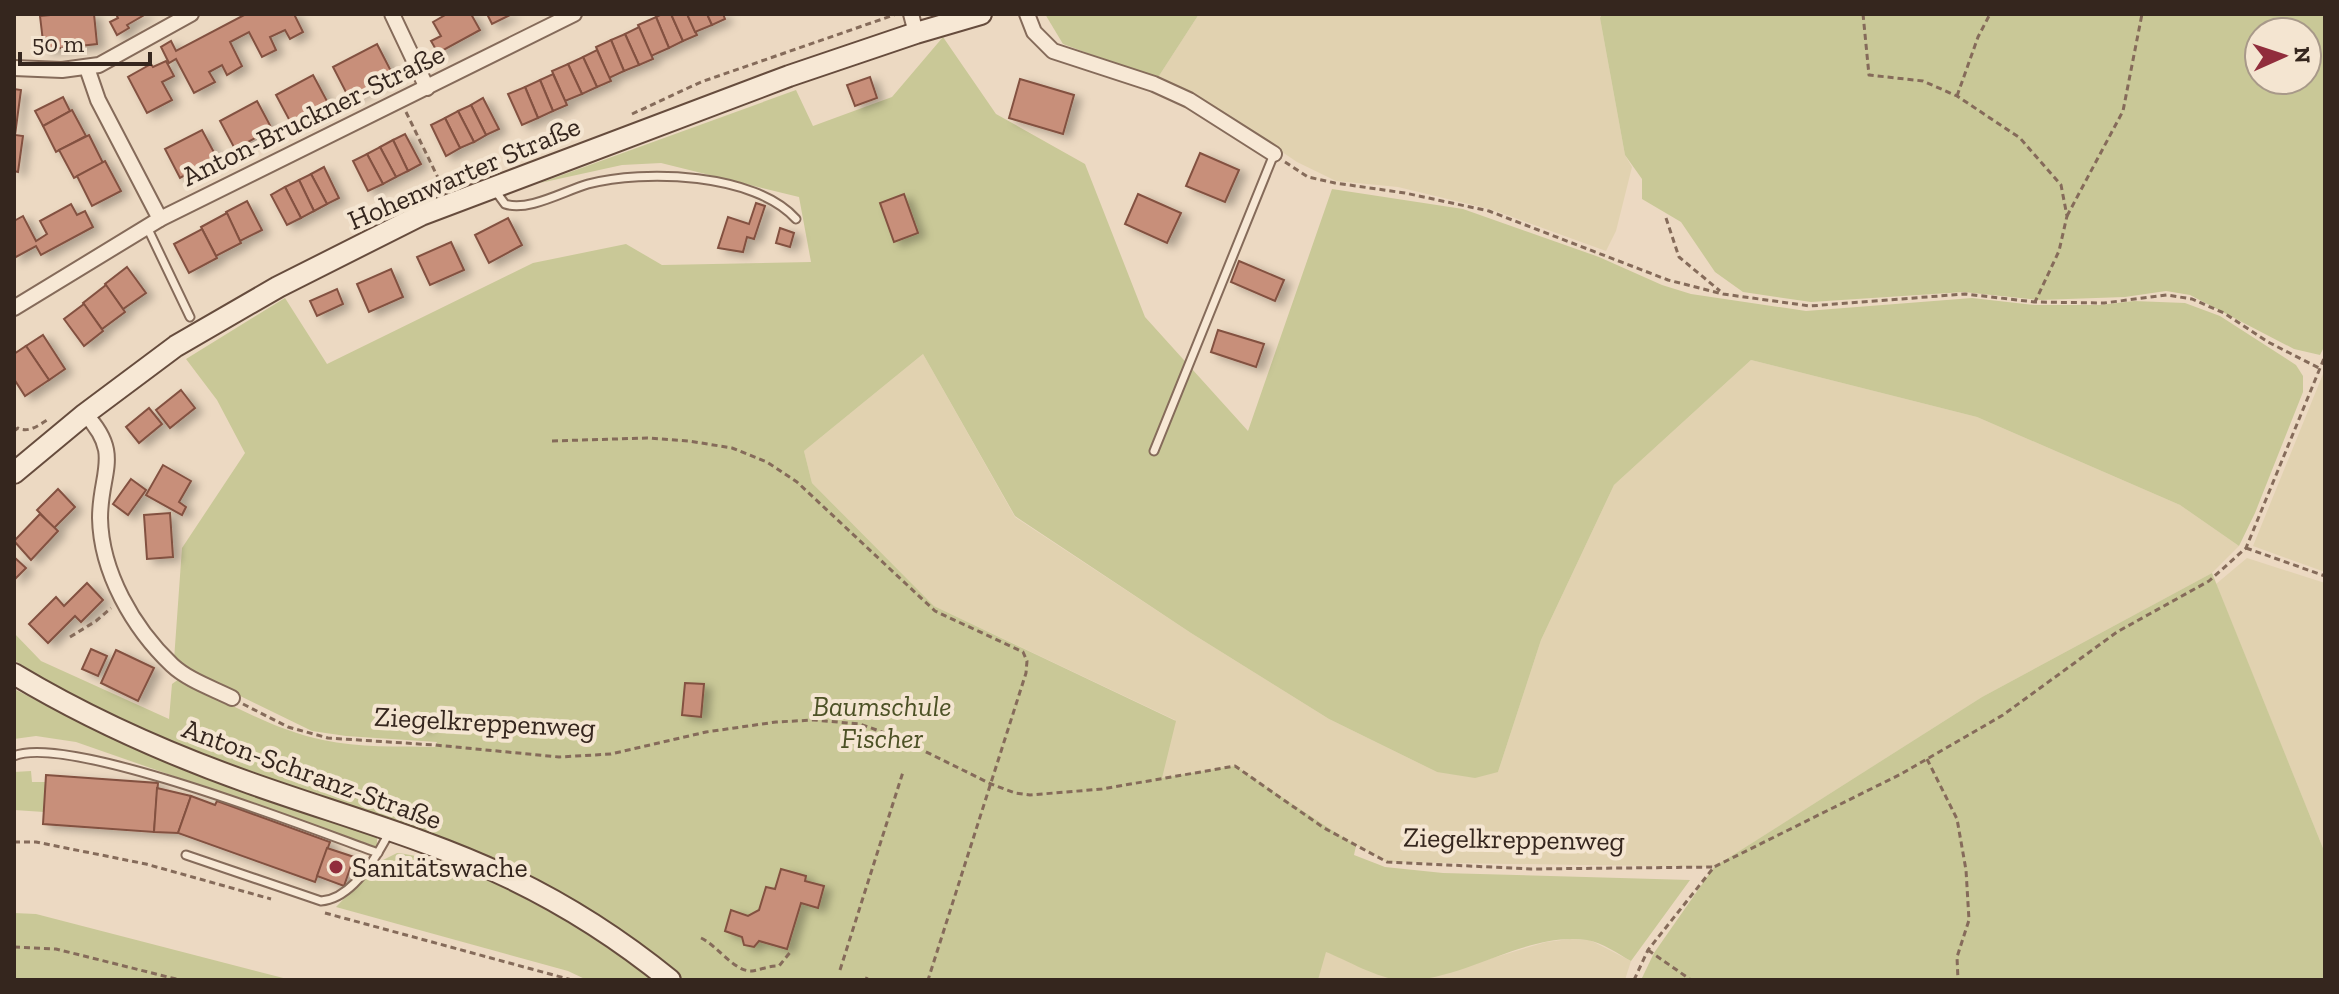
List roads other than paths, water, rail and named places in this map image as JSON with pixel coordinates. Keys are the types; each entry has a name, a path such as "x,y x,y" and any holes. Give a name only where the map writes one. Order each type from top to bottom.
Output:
{"street":[{"path":"14,68 87,68 108,61 191,14"},
{"path":"392,14 427,88"},
{"name":"Anton-Bruckner-Straße","path":"14,308 154,223 574,14"},
{"name":"Hohenwarter Straße","path":"14,471 176,346 278,287 421,215 789,76 913,24 981,14"},
{"path":"1027,14 1034,32 1053,51 1154,84 1189,100 1274,154"},
{"name":"Anton-Bruckner-Straße","path":"87,68 98,100 154,223"},
{"path":"85,414 99,428 106,442 101,534 109,570 122,597 151,641 174,667 232,698"},
{"name":"Anton-Schranz-Straße","path":"15,676 115,729 181,758 390,831 474,863 538,892 594,925 670,980"}],"lane":[{"path":"1154,451 1274,154"},
{"path":"493,187 505,204 523,206 611,179 678,176 716,182 751,193 784,207 796,219"},
{"path":"154,223 190,317"},
{"path":"14,756 32,752 55,754 133,770 378,853"},
{"path":"186,855 321,901 330,900 343,894 378,853 390,831"}],"place":[{"name":"Sanitätswache","path":"336,867"}],"park label":[{"name":"Baumschule Fischer","path":"882,722"}]}
